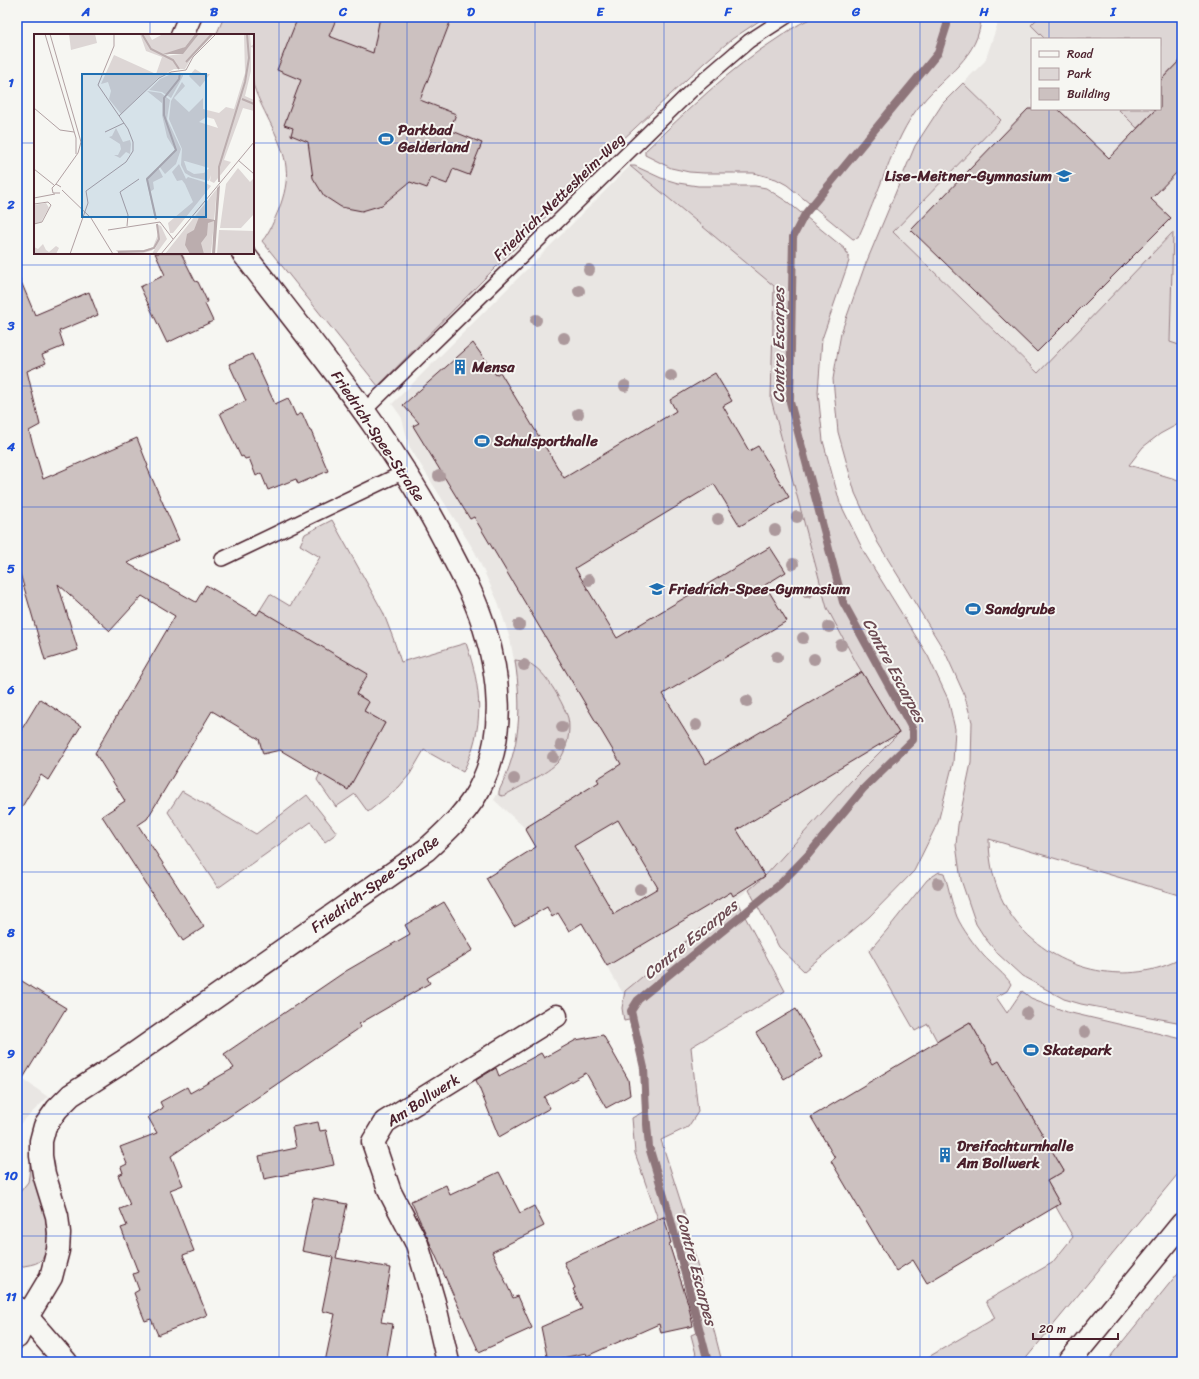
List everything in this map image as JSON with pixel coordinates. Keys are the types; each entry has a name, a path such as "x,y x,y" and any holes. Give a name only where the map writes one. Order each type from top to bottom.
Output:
{"street":[{"path":"182,34 190,17"},
{"name":"Friedrich-Spee-Straße","path":"17,1337 22,1312 50,1277 58,1250 59,1233 57,1216 40,1156 41,1141 45,1126 57,1109 71,1095 130,1056 426,850 455,824 472,801 483,782 493,750 498,706 492,654 484,626 471,592 444,538 406,471 364,411 244,254"},
{"name":"Am Bollwerk","path":"448,1362 434,1302 417,1244 390,1192 373,1142 385,1122 556,1016"},
{"path":"1069,1362 1182,1224"},
{"path":"22,1312 66,1362"}],"lane":[{"name":"Friedrich-Nettesheim-Weg","path":"364,411 691,91 749,41 786,17"},
{"path":"222,559 406,471"}],"shaded area":[{"name":"Lise-Meitner-Gymnasium","path":"1000,17 1182,17 1182,346 1170,343 1173,233 1039,373 893,232 1001,120 963,83 985,61"},
{"name":"Friedrich-Spee-Gymnasium","path":"630,166 774,286 771,399 827,608 857,664 899,733 850,782 765,876 625,991 624,995 525,828 494,800 504,781 516,744 518,732 518,682 510,639 498,602 475,552 409,446 402,418 392,404"},
{"path":"17,1075 48,1097 17,1127"}],"green space":[{"path":"224,17 765,17 732,39 704,63 618,144 378,386 262,241 272,226 279,209 286,183 286,167 277,137 254,87 254,34 216,34"},
{"path":"815,17 981,17 979,31 968,54 922,103 906,126 893,153 858,238 853,239 787,185 776,179 754,173 689,172 671,168 645,155 645,151 742,63 787,32"},
{"path":"1039,17 1182,17 1182,58 1161,80 1161,38 1044,38 1031,25"},
{"path":"963,83 1001,120 893,232 1038,373 1173,232 1170,342 1182,346 1182,422 1160,434 1143,447 1129,465 1182,481 1182,896 989,839 989,851 993,875 1001,898 1013,919 1037,943 1056,955 1076,964 1097,970 1118,973 1140,972 1162,967 1182,958 1182,1023 1081,1004 1064,999 1022,976 998,954 976,924 961,880 956,845 958,825 971,763 972,722 964,694 945,652 878,543 855,493 838,432 833,379 841,333 864,268 915,146 943,103"},
{"path":"1119,110 1155,110 1137,128"},
{"path":"630,166 635,166 661,178 678,183 698,186 755,186 766,188 789,203 845,249 849,257 849,261 822,339 818,392 823,441 840,503 865,554 928,656 948,699 955,729 953,763 938,822 914,871 869,917 804,971 779,947 749,890 765,876 850,782 899,733 857,664 827,608 771,399 774,286"},
{"path":"332,520 383,612 401,662 466,643 478,693 478,724 470,755 463,772 424,750 410,774 399,787 368,812 355,794 336,807 317,780 320,773 348,789 385,723 364,711 369,702 356,694 260,610 270,594 290,606 320,557 300,545 305,534"},
{"path":"515,660 533,665 550,683 563,705 568,718 569,735 564,752 558,762 524,785 503,796 499,795 499,791 512,758 518,727 519,695"},
{"path":"182,791 256,834 307,795 337,833 325,842 311,822 218,888 168,812"},
{"path":"939,872 944,873 955,912 965,932 983,955 1006,977 1011,984 1007,991 996,997 1007,1013 1022,991 1031,998 1067,1012 1182,1039 1182,1169 1023,1362 920,1362 995,1318 986,1301 1052,1263 1073,1237 1056,1207 1060,1204 1047,1181 1064,1171 999,1062 993,1065 991,1058 970,1022 937,1041 928,1024 915,1031 869,951 927,880"},
{"path":"736,900 785,991 691,1047 698,1112 688,1127 661,1140 683,1209 722,1362 698,1362 691,1335 698,1332 668,1215 658,1219 635,1153 632,1118 643,1112 642,1068 629,1020 624,1021 622,1008 625,991"},
{"path":"30,1164 44,1208 47,1238 44,1255 40,1261 20,1267 17,1264 17,1196 28,1182"},
{"path":"1182,1268 1182,1362 1106,1362"}],"building":[{"name":"Parkbad Gelderland","path":"298,17 337,17 329,36 373,53 380,17 452,17 420,100 456,114 450,130 482,143 469,175 453,169 447,184 431,178 427,188 410,182 382,205 362,211 341,207 324,196 313,178 308,142 291,135 293,128 284,125 301,80 277,70"},
{"name":"Lise-Meitner-Gymnasium","path":"1182,58 1182,167 1151,199 1171,218 1037,352 911,230 1028,109 1059,110 1109,158 1155,110 1161,110 1161,80"},
{"path":"155,254 182,254 207,301 205,304 213,321 167,343 140,287 165,275"},
{"path":"17,272 35,315 89,292 98,315 59,331 64,346 42,355 46,363 27,371 40,425 29,431 43,479 137,438 148,466 147,467 179,540 127,563 196,602 206,585 257,615 260,610 368,674 356,694 369,702 364,711 385,723 348,790 280,750 263,754 259,739 212,711 147,819 138,825 204,927 183,941 102,816 125,801 95,753 175,616 142,596 110,631 58,584 78,650 45,660 17,563"},
{"path":"473,343 496,375 500,372 564,478 676,411 670,400 715,373 732,401 723,406 749,451 758,446 789,497 740,526 714,484 575,568 617,638 770,547 786,572 765,585 787,621 663,694 706,764 862,672 899,733 737,830 765,876 733,896 731,892 607,966 582,923 569,931 558,913 552,917 547,907 514,926 486,878 536,847 525,828 599,782 597,779 621,764 474,517 470,519 413,426 419,423 403,405","holes":["618,820 658,888 614,914 574,846"]},
{"path":"252,354 275,404 288,398 296,416 302,413 328,471 298,484 296,479 268,490 261,473 256,476 249,458 245,459 243,456 241,457 220,413 246,401 229,364"},
{"path":"40,699 81,726 48,780 41,775 17,815 17,737"},
{"path":"444,902 473,950 427,978 430,983 359,1024 361,1027 171,1156 183,1185 170,1190 194,1251 183,1255 207,1315 158,1335 151,1319 145,1321 134,1293 139,1290 133,1274 138,1272 121,1228 127,1226 120,1209 130,1205 118,1175 123,1173 121,1167 127,1164 120,1147 157,1133 148,1117 163,1108 160,1102 187,1087 190,1093 234,1068 224,1054 346,971 410,934 405,925"},
{"path":"17,978 66,1008 17,1088"},
{"path":"796,1009 823,1056 784,1079 756,1033"},
{"name":"Dreifachturnhalle Am Bollwerk","path":"970,1022 994,1064 999,1061 1064,1171 1047,1181 1060,1204 927,1283 913,1260 896,1271 831,1161 835,1158 811,1117"},
{"path":"603,1035 628,1079 630,1095 606,1108 586,1073 544,1097 550,1108 499,1137 476,1080 496,1068 499,1076 541,1053 544,1058 576,1040"},
{"path":"318,1122 320,1131 326,1130 334,1165 264,1179 259,1156 296,1148 292,1127"},
{"path":"499,1172 520,1213 534,1206 544,1226 492,1252 513,1298 518,1296 532,1328 479,1352 411,1201 446,1185 450,1195"},
{"path":"313,1198 347,1204 336,1258 391,1268 381,1322 393,1324 386,1362 325,1362 335,1314 322,1311 333,1257 302,1251"},
{"path":"664,1217 671,1243 669,1244 688,1303 693,1326 661,1333 659,1324 587,1356 586,1353 548,1361 541,1327 582,1309 573,1289 575,1288 564,1262"}],"waterway":[{"name":"Contre Escarpes","path":"708,1362 669,1213 649,1147 644,1068 631,1011 638,1000 779,885 808,855 863,789 913,740 913,730 843,602 790,402 793,237 805,214 938,53 947,25 947,17"}],"place":[{"name":"Parkbad Gelderland","path":"386,139"},
{"name":"Lise-Meitner-Gymnasium","path":"1064,176"},
{"name":"Mensa","path":"460,367"},
{"name":"Schulsporthalle","path":"482,441"},
{"name":"Friedrich-Spee-Gymnasium","path":"657,589"},
{"name":"Sandgrube","path":"973,609"},
{"name":"Skatepark","path":"1031,1050"},
{"name":"Dreifachturnhalle Am Bollwerk","path":"945,1155"}]}
